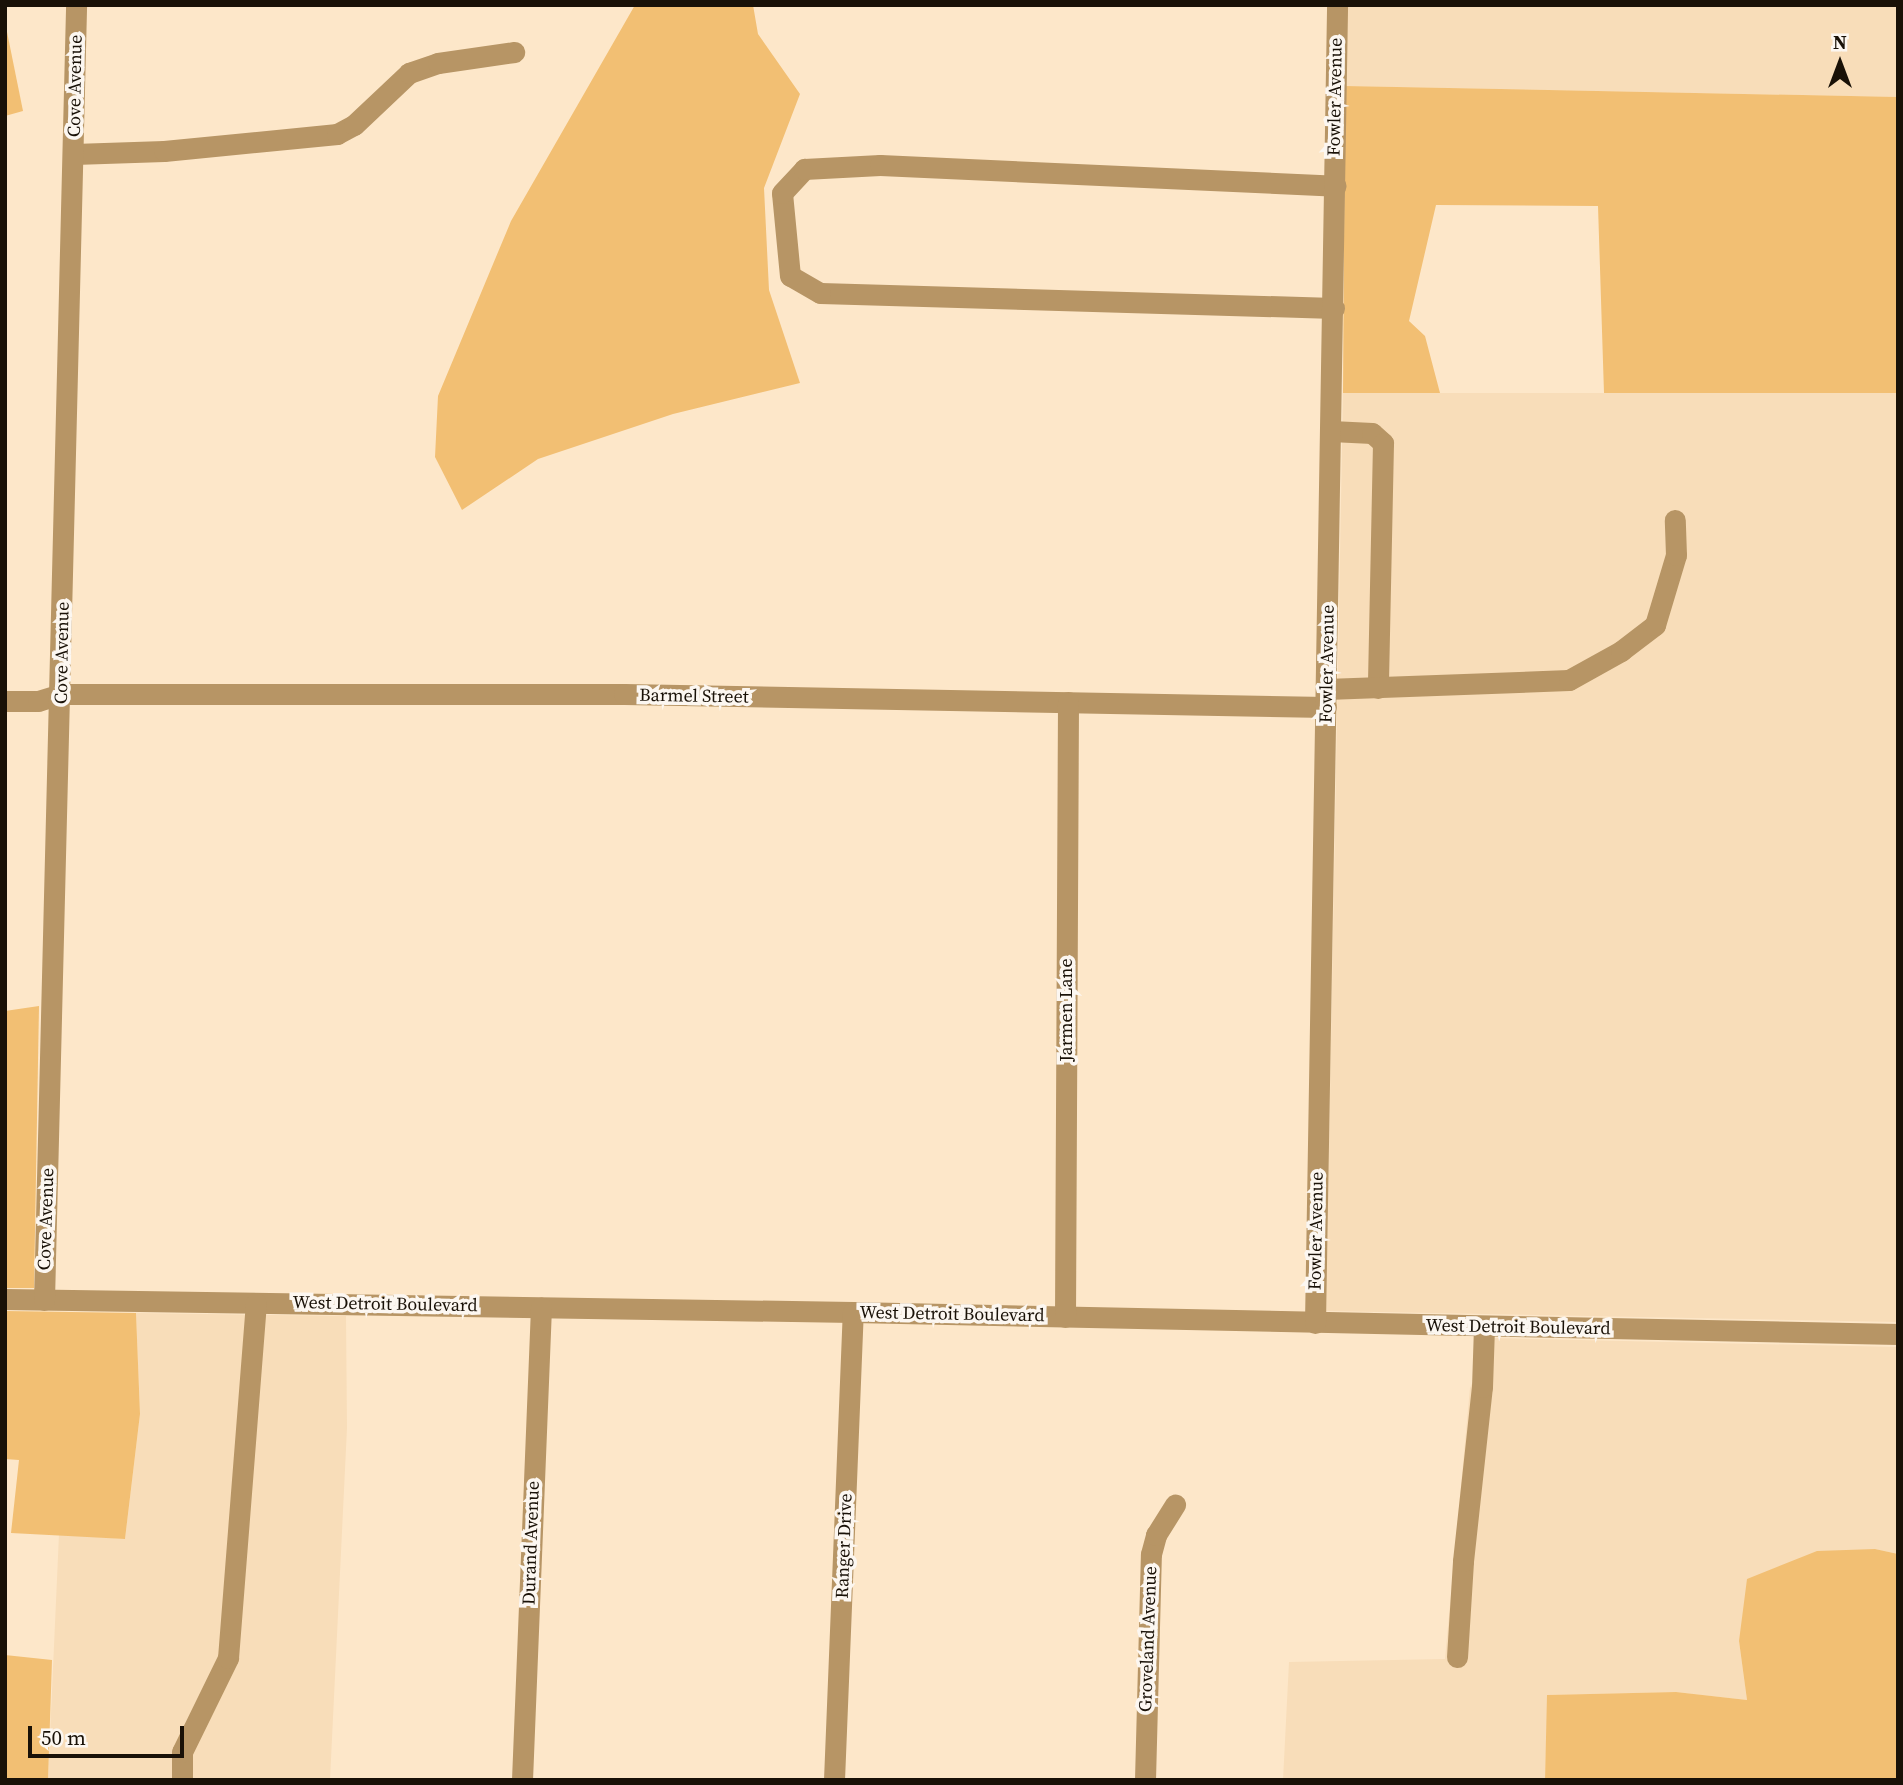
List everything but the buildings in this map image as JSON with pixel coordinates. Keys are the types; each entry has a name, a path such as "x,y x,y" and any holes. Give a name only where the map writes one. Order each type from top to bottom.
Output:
{"street":[{"name":"Cove Avenue","path":"44,1300 76,5"},
{"name":"Fowler Avenue","path":"1315,1323 1337,5"},
{"path":"74,154 164,151 337,134 354,125 410,73 438,63 514,52"},
{"path":"1334,308 820,293 790,276 782,193 804,169 880,165 1336,186"},
{"path":"1331,431 1372,433 1383,443 1378,688"},
{"name":"Barmel Street","path":"5,701 38,701 61,694 610,694 1068,702 1326,698 1378,688 1569,680 1611,657 1655,625 1676,555 1675,520"},
{"name":"Jarmen Lane","path":"1065,1317 1068,702"},
{"name":"West Detroit Boulevard","path":"5,1299 853,1312 1898,1335"},
{"path":"182,1780 183,1752 228,1658 256,1303"},
{"name":"Durand Avenue","path":"522,1780 541,1307"},
{"name":"Ranger Drive","path":"834,1780 853,1312"},
{"path":"1457,1657 1463,1561 1482,1387 1484,1326"},
{"name":"Groveland Avenue","path":"1144,1780 1151,1554 1156,1535 1175,1504"}],"shaded area":[{"path":"635,5 753,5 758,34 800,94 764,188 769,290 800,383 673,414 538,459 462,510 435,457 438,396 511,221"},
{"path":"1347,5 1898,5 1898,97 1345,86"},
{"path":"5,22 23,111 5,116"},
{"path":"1345,86 1898,97 1898,393 1604,393 1598,206 1436,205 1409,321 1425,336 1440,393 1343,393"},
{"path":"1343,393 1898,393 1898,1322 1326,1311"},
{"path":"39,1006 34,1288 5,1288 5,1011"},
{"path":"5,1311 136,1313 140,1414 125,1539 11,1533 19,1460 5,1459"},
{"path":"136,1313 346,1316 347,1428 330,1780 48,1780 59,1534 125,1539 140,1414"},
{"path":"1493,1338 1898,1347 1898,1554 1875,1549 1739,1641 1747,1700 1676,1692 1548,1695 1545,1780 1283,1780 1289,1662 1445,1659 1470,1388"},
{"path":"1875,1549 1898,1554 1898,1780 1545,1780 1547,1695 1676,1692 1747,1700 1739,1641 1747,1579 1817,1551"},
{"path":"5,1655 52,1660 48,1780 5,1780"}]}
